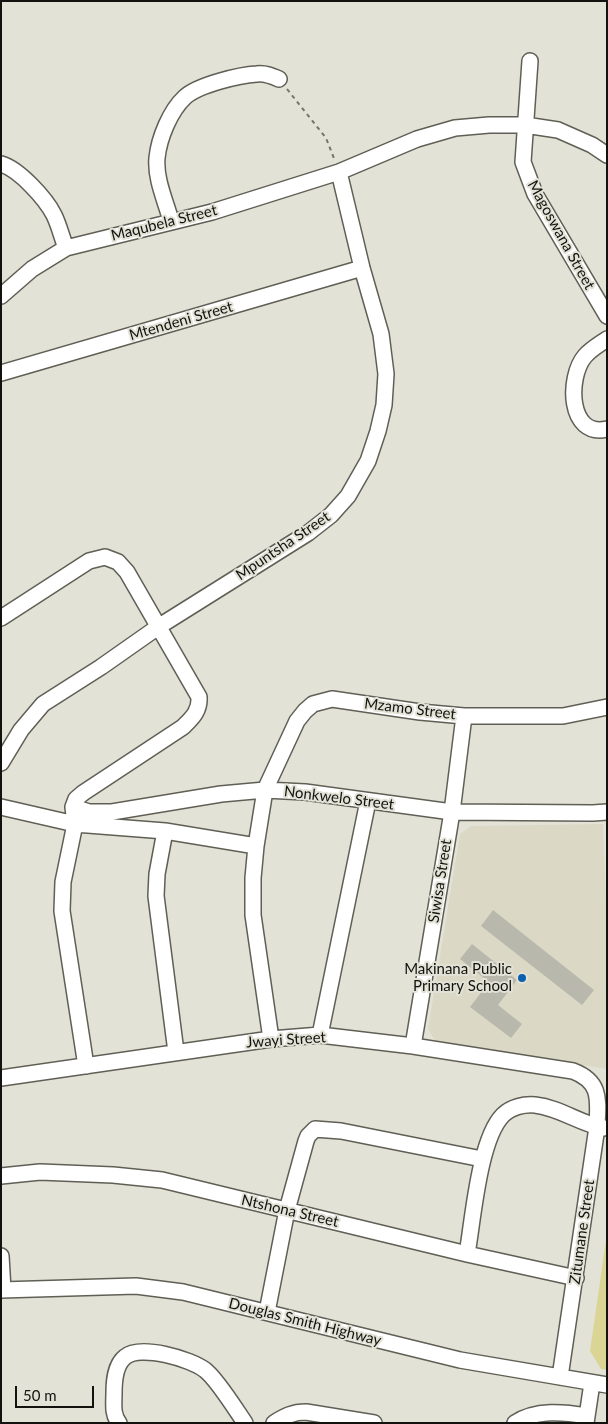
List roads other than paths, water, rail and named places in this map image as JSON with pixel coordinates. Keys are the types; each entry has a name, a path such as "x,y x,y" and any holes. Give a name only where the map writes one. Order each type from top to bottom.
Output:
{"street":[{"name":"Magoswana Street","path":"530,61 523,162 535,194 607,316"},
{"path":"171,221 157,170 157,159 159,147 170,119 180,103 187,95 225,80 259,73 279,79"},
{"name":"Maqubela Street","path":"3,293 32,269 66,248 212,212 339,172 417,139 455,128 489,125 525,125 558,130 592,145 607,155"},
{"path":"1,164 6,165 21,175 41,196 54,214 66,248"},
{"name":"Mpuntsha Street","path":"1,763 20,730 43,704 102,667 158,627 308,533 331,515 348,496 368,461 378,431 384,404 386,374 380,334 339,172"},
{"name":"Mtendeni Street","path":"1,373 362,268"},
{"path":"607,339 585,356 577,371 574,402 579,417 586,426 596,431 607,429"},
{"path":"1,618 89,561 105,557 118,562 126,572 198,697 198,709 183,727 83,793 76,799 73,807 74,824 63,882 62,911 86,1066"},
{"name":"Mzamo Street","path":"272,1039 253,915 253,878 256,846 265,790 296,721 313,704 332,699 420,712 464,716 564,716 607,707"},
{"name":"Siwisa Street","path":"413,1046 452,812 464,716"},
{"name":"Nonkwelo Street","path":"73,807 89,812 112,812 221,794 265,790 305,792 452,812 607,812"},
{"path":"320,1035 368,801"},
{"path":"1,807 74,824 165,831 256,846"},
{"path":"165,831 157,874 156,896 176,1052"},
{"name":"Jwayi Street","path":"1,1078 272,1039 320,1035 413,1046 573,1070 582,1074 594,1087"},
{"name":"Zitumane Street","path":"560,1377 602,1128 598,1098 594,1087"},
{"path":"467,1254 482,1159 491,1134 499,1119 508,1110 525,1105 536,1105 561,1111 602,1128"},
{"path":"266,1312 287,1210 306,1141 308,1136 316,1130 334,1130 482,1159"},
{"name":"Ntshona Street","path":"1,1176 40,1172 112,1175 162,1180 467,1254 576,1278"},
{"path":"1,1256 2,1290"},
{"name":"Douglas Smith Highway","path":"2,1290 136,1286 183,1292 460,1360 599,1384"},
{"path":"119,1423 116,1419 114,1408 114,1384 117,1370 124,1358 137,1352 187,1360 207,1371 245,1423"},
{"path":"516,1423 534,1414 555,1413 586,1419 599,1384"},
{"path":"274,1423 296,1412 306,1412 374,1423"}],"place":[{"name":"Makinana Public Primary School","path":"522,978"}]}
